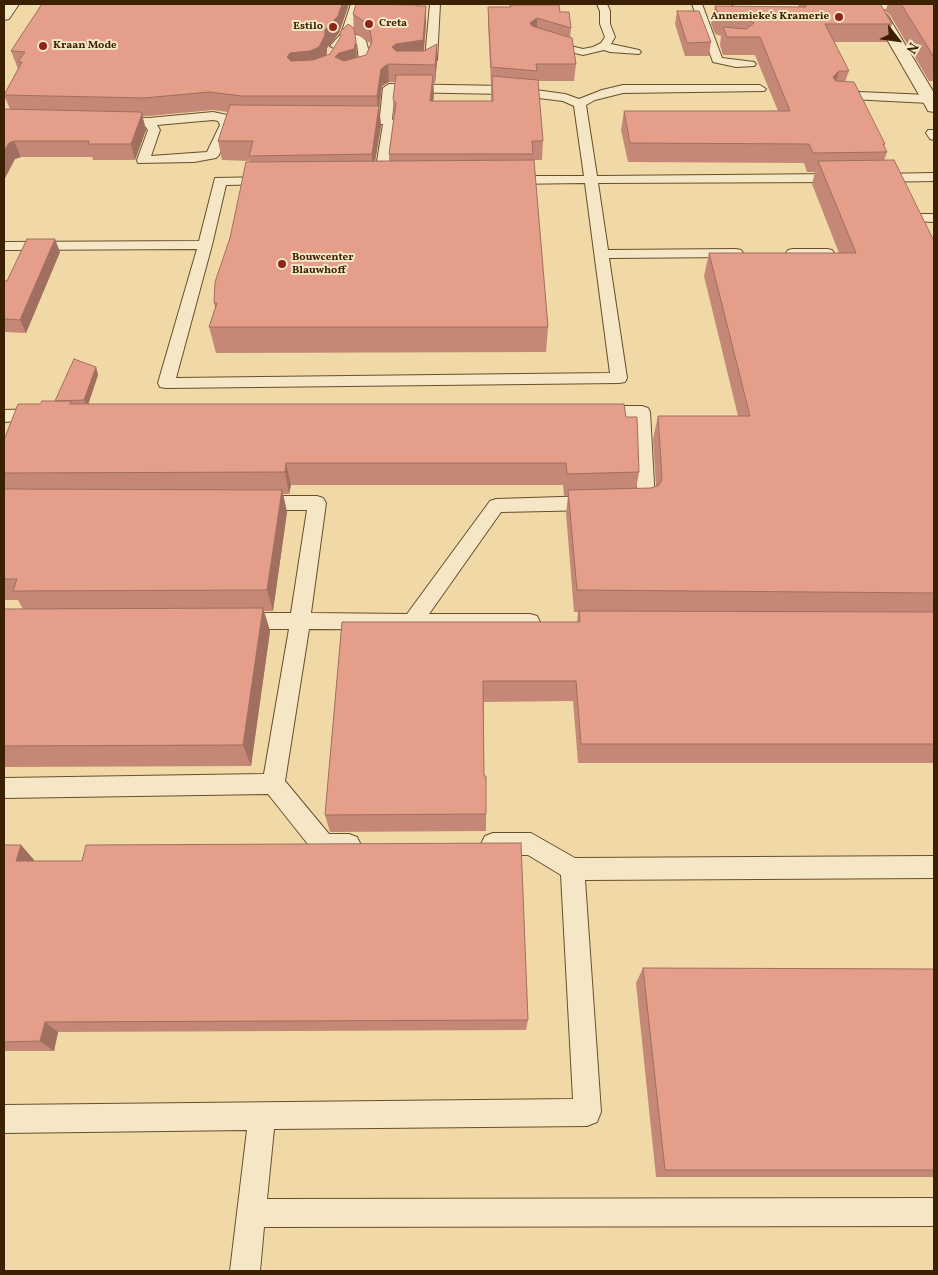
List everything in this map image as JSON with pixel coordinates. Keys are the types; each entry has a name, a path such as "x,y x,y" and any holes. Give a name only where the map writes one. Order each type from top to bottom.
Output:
{"street":[{"path":"4,16 12,4"},
{"path":"739,4 769,10 865,5 934,6"},
{"path":"865,5 883,19 932,103"}],"lane":[{"path":"332,59 334,49 346,35 356,4"},
{"path":"410,65 424,64 431,60 435,4"},
{"path":"536,39 551,46 583,52 596,50 605,45 610,37 605,24 606,11 602,4"},
{"path":"697,4 717,60 736,64 750,64"},
{"path":"344,74 362,70 364,60 362,43 353,36 346,35"},
{"path":"710,38 724,42"},
{"path":"605,45 610,49 635,52"},
{"path":"381,180 389,122 386,120 389,88 506,90 565,98 580,104"},
{"path":"580,104 591,96 622,89 760,89"},
{"path":"835,95 932,103"},
{"path":"286,181 220,181 166,383 619,378 580,104"},
{"path":"100,121 148,122 213,116 239,120"},
{"path":"148,122 154,130 144,160 167,160 211,155 215,152 226,125 223,118"},
{"path":"336,120 386,120"},
{"path":"491,180 934,177"},
{"path":"914,218 934,218"},
{"path":"4,246 204,245"},
{"path":"601,254 748,253"},
{"path":"778,253 827,253"},
{"path":"413,621 496,506 646,502 642,412 583,412"},
{"path":"4,416 54,415"},
{"path":"239,502 317,503 273,784 322,845 372,845"},
{"path":"221,621 551,622"},
{"path":"4,788 273,784"},
{"path":"471,844 531,844 572,869 934,867"},
{"path":"4,1119 587,1112 572,869"},
{"path":"245,1271 262,1116"},
{"path":"251,1213 934,1212"}],"building":[{"path":"42,4 342,4 338,16 325,30 325,35 319,47 310,51 290,53 287,57 291,61 313,60 330,54 341,36 340,32 348,24 354,28 356,42 354,49 339,53 335,57 344,61 366,55 372,42 369,25 353,14 356,4 426,6 423,40 396,44 392,47 396,51 424,51 437,44 435,65 388,64 381,69 377,96 242,96 209,92 144,98 4,95 22,62 18,62 25,52 11,51"},
{"path":"805,4 879,4 892,24 825,24 849,71 839,71 833,77 836,81 854,82 885,144 883,144 887,152 813,153 809,144 630,143 624,111 790,111 760,37 727,37 723,27 746,29 754,23 746,19 728,19 719,16 715,6 806,7"},
{"path":"901,4 934,4 934,57"},
{"path":"510,5 559,5 560,12 569,12 571,28 537,18 530,23 532,26 572,38 576,64 536,64 537,71 491,67 488,7 511,7"},
{"path":"677,11 699,11 711,42 687,43"},
{"path":"396,75 433,75 430,101 493,101 492,76 538,80 543,141 532,141 533,154 389,154 396,103 393,99"},
{"path":"230,105 379,106 372,154 249,156 253,141 218,141"},
{"path":"4,109 140,112 142,114 131,144 88,144 89,141 14,141 9,143 4,151"},
{"path":"534,160 548,327 209,327 217,303 214,303 215,282 230,238 246,162"},
{"path":"894,160 934,241 934,593 577,590 568,490 651,488 659,485 662,479 658,416 750,416 709,253 856,253 818,161"},
{"path":"27,239 55,239 20,320 4,319 4,281 7,281"},
{"path":"74,359 96,367 84,400 55,401"},
{"path":"42,401 71,401 70,404 624,404 626,417 637,417 639,472 567,474 566,463 286,463 285,472 4,473 4,440 18,404 40,404"},
{"path":"4,489 282,490 267,590 13,591 17,579 4,579"},
{"path":"263,608 243,745 4,746 4,609"},
{"path":"579,611 934,612 934,744 581,744 576,681 483,681 486,814 325,815 342,622 580,622"},
{"path":"521,843 528,1020 45,1022 40,1041 4,1042 4,845 21,845 16,861 82,861 86,845"},
{"path":"643,968 934,969 934,1170 665,1170"}],"place":[{"name":"Annemieke's Kramerie","path":"839,17"},
{"name":"Creta","path":"369,24"},
{"name":"Estilo","path":"333,27"},
{"name":"Kraan Mode","path":"43,46"},
{"name":"Bouwcenter Blauwhoff","path":"282,264"}]}
